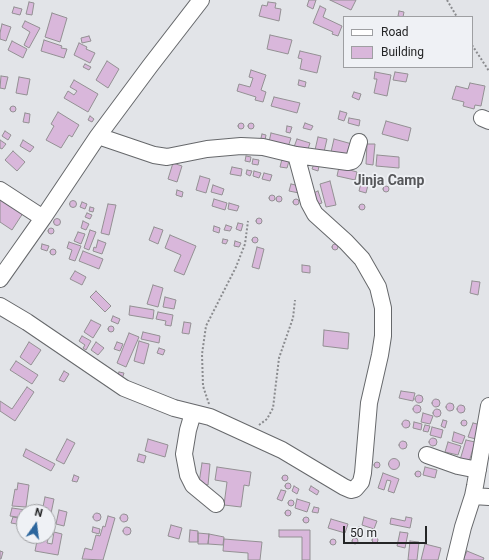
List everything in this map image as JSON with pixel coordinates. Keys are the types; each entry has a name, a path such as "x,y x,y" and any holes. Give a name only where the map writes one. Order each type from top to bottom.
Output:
{"street":[{"path":"0,280 98,136 201,0"},
{"path":"98,136 154,155 167,157 207,148 241,146 263,147 296,155 348,162 354,159 359,142"},
{"path":"0,306 27,322 124,388 174,408 216,420 282,450 344,487 351,490 355,489 361,482 369,403 383,336 383,308 378,287 362,259 346,242 315,214 309,203 296,155"},
{"path":"0,190 43,218"},
{"path":"455,560 463,526 473,496 489,406"},
{"path":"193,413 188,430 184,454 188,475 193,485 216,504"},
{"path":"427,455 458,466 478,470"},
{"path":"473,496 489,497"}],"path":[{"path":"447,0 455,16"},
{"path":"473,47 489,71"},
{"path":"216,420 203,386 202,354 206,326 236,267 245,244 248,221"},
{"path":"241,431 260,424 267,419 273,408 279,358 293,318 295,300"}],"building":[{"path":"309,0 316,0 313,9 307,6"},
{"path":"330,0 356,0 351,10"},
{"path":"29,2 34,3 32,15 26,14"},
{"path":"268,2 276,3 275,8 281,9 279,21 259,16 262,5 267,6"},
{"path":"320,6 326,9 323,17 342,26 338,36 332,34 333,32 313,23"},
{"path":"14,7 22,9 20,15 12,13"},
{"path":"399,11 404,12 403,16 398,16"},
{"path":"52,13 67,18 60,42 45,37"},
{"path":"25,21 40,28 29,48 24,45 30,32 22,27"},
{"path":"2,24 11,27 6,41 0,39"},
{"path":"270,35 292,40 288,54 267,49"},
{"path":"89,36 91,41 82,43 81,38"},
{"path":"44,40 62,46 61,48 67,49 64,58 41,51"},
{"path":"12,41 27,49 23,58 8,50"},
{"path":"79,43 87,47 86,49 95,53 90,63 74,55"},
{"path":"300,51 321,56 317,73 300,69 302,59 298,58"},
{"path":"107,61 119,69 108,88 96,80"},
{"path":"85,64 91,67 89,70 83,67"},
{"path":"251,70 266,75 261,90 266,92 263,102 255,100 256,97 237,91 239,84 250,87 253,78 249,77"},
{"path":"375,72 391,75 387,96 374,93 377,79 374,79"},
{"path":"395,72 408,74 406,82 393,80"},
{"path":"1,76 8,77 5,89 0,88"},
{"path":"19,77 30,79 27,95 16,93"},
{"path":"74,80 98,94 88,112 64,98 68,91 74,95 77,91 70,87"},
{"path":"299,80 306,82 305,87 298,85"},
{"path":"470,83 485,86 481,106 475,105 474,109 463,106 464,102 452,99 456,86 468,89"},
{"path":"354,92 361,94 359,100 352,97"},
{"path":"274,97 300,103 297,113 271,106"},
{"path":"13,106 16,109 13,112 10,109"},
{"path":"340,111 347,113 344,121 338,119"},
{"path":"58,112 79,125 72,137 69,135 61,148 46,140 54,126 51,124"},
{"path":"25,113 30,114 29,123 23,122"},
{"path":"90,116 94,119 92,122 88,120"},
{"path":"349,118 360,120 359,126 348,123"},
{"path":"386,121 411,128 408,141 382,134"},
{"path":"241,123 244,126 241,129 238,126"},
{"path":"251,123 254,126 251,129 248,126"},
{"path":"305,123 313,126 311,130 303,128"},
{"path":"287,126 292,127 290,133 286,132"},
{"path":"5,131 11,135 8,140 2,136"},
{"path":"271,133 291,138 288,147 269,142"},
{"path":"262,134 266,135 265,140 261,138"},
{"path":"318,137 327,139 324,152 315,150"},
{"path":"297,139 310,143 307,152 294,147"},
{"path":"334,139 352,144 349,157 331,152"},
{"path":"0,140 6,144 2,149 0,148"},
{"path":"23,140 34,147 30,152 20,146"},
{"path":"367,144 375,144 373,165 366,164"},
{"path":"13,151 25,162 17,171 5,160"},
{"path":"377,155 399,157 399,168 376,166"},
{"path":"246,156 251,157 250,162 245,161"},
{"path":"253,159 259,160 258,165 252,164"},
{"path":"282,159 289,161 287,168 280,167"},
{"path":"173,163 182,166 177,182 168,179"},
{"path":"314,164 319,166 318,171 312,169"},
{"path":"232,167 242,169 241,176 230,174"},
{"path":"339,167 357,172 355,180 337,176"},
{"path":"247,170 252,171 250,176 246,174"},
{"path":"254,171 261,173 259,178 253,176"},
{"path":"264,173 272,175 270,181 262,179"},
{"path":"200,176 210,179 206,193 196,190"},
{"path":"362,179 369,181 366,193 359,191"},
{"path":"330,181 336,205 326,207 320,184"},
{"path":"291,184 300,186 299,193 289,191"},
{"path":"213,185 224,189 222,195 211,192"},
{"path":"386,186 389,189 386,192 383,189"},
{"path":"177,190 183,192 182,197 176,195"},
{"path":"318,191 322,203 315,205 311,194"},
{"path":"0,194 25,210 12,230 0,222"},
{"path":"272,195 275,198 272,201 269,198"},
{"path":"279,196 282,199 279,202 276,199"},
{"path":"214,199 227,203 225,210 212,206"},
{"path":"296,199 299,202 296,205 293,202"},
{"path":"73,200 76,201 76,207 73,208 70,207 69,204 70,201"},
{"path":"82,202 87,204 85,209 80,207"},
{"path":"229,203 239,206 237,211 228,209"},
{"path":"108,204 116,205 109,235 101,233"},
{"path":"362,204 365,207 362,210 359,207"},
{"path":"90,207 94,208 93,212 89,211"},
{"path":"87,213 92,215 90,219 85,217"},
{"path":"57,218 60,219 60,225 57,226 54,225 53,222 54,219"},
{"path":"259,218 262,221 259,224 256,221"},
{"path":"83,221 89,224 86,230 81,228"},
{"path":"238,223 243,224 241,231 236,229"},
{"path":"226,225 232,227 230,231 224,230"},
{"path":"214,226 220,228 219,233 213,231"},
{"path":"154,227 163,230 158,244 149,240"},
{"path":"51,228 54,231 51,234 48,231"},
{"path":"90,230 96,232 89,250 84,248"},
{"path":"78,232 85,234 81,244 74,241"},
{"path":"170,235 196,246 184,275 174,271 181,255 165,248"},
{"path":"255,237 258,240 255,243 252,240"},
{"path":"223,239 228,240 226,244 222,243"},
{"path":"98,240 106,243 102,254 93,251 94,247 96,248"},
{"path":"235,241 241,243 239,247 234,246"},
{"path":"69,242 81,246 75,261 69,259 72,250 67,248"},
{"path":"42,244 49,246 47,251 41,249"},
{"path":"335,244 338,247 335,250 332,247"},
{"path":"257,247 264,249 259,269 252,267"},
{"path":"53,249 56,252 53,255 50,252"},
{"path":"83,251 103,259 99,269 79,261"},
{"path":"302,265 310,266 310,273 302,272"},
{"path":"75,271 86,277 82,285 70,279"},
{"path":"472,281 480,282 478,295 470,293"},
{"path":"153,285 163,288 158,307 147,304"},
{"path":"96,291 111,306 105,312 90,297"},
{"path":"165,297 176,300 174,309 163,307"},
{"path":"130,306 154,310 153,319 129,315"},
{"path":"158,312 173,315 171,326 165,325 166,321 156,319"},
{"path":"113,316 120,319 118,324 111,321"},
{"path":"91,320 101,325 93,338 84,332"},
{"path":"184,322 191,323 189,334 182,333"},
{"path":"111,326 114,329 111,332 108,329"},
{"path":"324,330 349,333 348,349 323,346"},
{"path":"143,332 160,336 159,343 141,339"},
{"path":"129,333 139,337 126,367 117,363"},
{"path":"82,336 91,341 86,350 83,348 85,345 79,341"},
{"path":"139,341 149,344 144,364 134,361"},
{"path":"29,342 41,350 31,365 20,357"},
{"path":"96,342 104,348 98,355 91,350"},
{"path":"117,342 123,344 120,351 114,349"},
{"path":"159,348 165,350 163,355 157,353"},
{"path":"16,361 38,375 32,384 10,370"},
{"path":"64,371 69,374 64,382 59,380"},
{"path":"119,372 124,373 122,379 117,378"},
{"path":"27,387 34,392 15,421 0,411 0,401 12,409"},
{"path":"401,391 415,393 413,401 399,398"},
{"path":"417,395 421,395 423,399 421,403 417,403 415,401 415,397"},
{"path":"434,399 438,399 440,403 438,407 434,407 432,405 432,401"},
{"path":"448,403 452,403 454,407 452,411 448,411 446,409 446,405"},
{"path":"415,405 419,405 421,409 419,413 415,413 413,411 413,407"},
{"path":"459,405 463,405 465,409 463,413 459,413 457,411 457,407"},
{"path":"435,409 439,409 441,413 439,417 435,417 433,415 433,411"},
{"path":"423,413 433,416 430,424 421,422"},
{"path":"404,420 408,420 410,424 408,428 404,428 402,426 402,422"},
{"path":"443,420 447,421 445,428 441,426"},
{"path":"464,420 467,423 464,426 461,423"},
{"path":"414,422 422,424 421,430 413,428"},
{"path":"473,423 481,425 476,439 468,437"},
{"path":"425,425 430,426 428,432 423,431"},
{"path":"432,427 443,430 441,438 430,435"},
{"path":"454,432 465,436 462,444 452,441"},
{"path":"433,438 436,439 436,445 433,446 430,445 429,442 430,439"},
{"path":"67,439 75,443 64,464 56,460"},
{"path":"148,439 168,445 165,457 145,451"},
{"path":"466,440 475,442 469,462 460,460"},
{"path":"403,441 406,442 406,448 403,449 400,448 399,445 400,442"},
{"path":"448,442 461,446 458,455 445,452"},
{"path":"26,449 55,464 51,471 23,456"},
{"path":"139,454 146,456 144,463 137,461"},
{"path":"392,459 396,459 398,460 398,468 392,469 389,466 389,462"},
{"path":"377,462 380,465 377,468 374,465"},
{"path":"202,463 210,464 208,485 199,483"},
{"path":"217,467 251,472 249,486 244,485 241,507 224,505 227,482 215,480"},
{"path":"425,467 437,470 435,478 423,475"},
{"path":"418,471 421,474 418,477 415,474"},
{"path":"383,473 399,479 394,493 388,491 391,481 387,480 384,490 378,488"},
{"path":"74,475 79,477 77,482 72,481"},
{"path":"285,475 288,478 285,481 282,478"},
{"path":"18,483 29,485 26,504 16,504 16,506 12,506 15,489 17,490"},
{"path":"288,483 291,486 288,489 285,486"},
{"path":"294,486 299,489 297,494 292,491"},
{"path":"311,486 319,491 317,495 309,490"},
{"path":"281,490 286,491 282,501 277,499"},
{"path":"45,497 54,499 53,504 44,504"},
{"path":"297,499 310,503 307,512 295,508"},
{"path":"291,500 294,503 291,506 288,503"},
{"path":"314,507 319,508 318,513 312,512"},
{"path":"12,508 16,509 16,517 10,516"},
{"path":"59,510 67,512 64,526 56,524"},
{"path":"288,510 291,513 288,516 285,513"},
{"path":"95,513 99,513 101,517 99,521 95,521 93,519 93,515"},
{"path":"122,514 126,514 128,518 126,522 122,522 120,520 120,516"},
{"path":"108,516 115,518 103,560 82,559 85,548 92,550 96,535 100,536 103,526 105,527"},
{"path":"13,517 16,518 16,524 11,523"},
{"path":"306,517 309,520 306,523 303,520"},
{"path":"364,517 377,521 374,529 362,525"},
{"path":"406,517 412,518 410,528 390,524 391,518 405,521"},
{"path":"331,519 348,524 345,533 328,528"},
{"path":"171,525 182,528 179,539 168,536"},
{"path":"93,527 100,529 99,534 92,532"},
{"path":"125,527 129,527 131,531 129,535 125,535 123,533 123,529"},
{"path":"359,527 362,530 359,533 356,530"},
{"path":"190,530 198,531 198,542 189,542"},
{"path":"279,530 310,530 310,560 302,560 302,537 279,537"},
{"path":"56,532 62,534 58,555 35,551 36,544 56,544"},
{"path":"400,532 408,533 405,548 397,546"},
{"path":"198,533 209,534 208,544 198,544"},
{"path":"209,534 224,537 223,545 208,544"},
{"path":"375,537 378,540 375,543 372,540"},
{"path":"355,538 358,541 355,544 352,541"},
{"path":"224,539 262,542 260,560 248,560 248,553 223,551"},
{"path":"333,539 336,542 333,545 330,542"},
{"path":"410,541 419,542 417,560 408,560"},
{"path":"425,544 441,548 438,560 421,560"},
{"path":"0,551 3,552 1,559 0,559"},
{"path":"467,551 484,558 483,560 463,560"}],"district":[{"name":"Jinja Camp","path":"389,181"}]}
